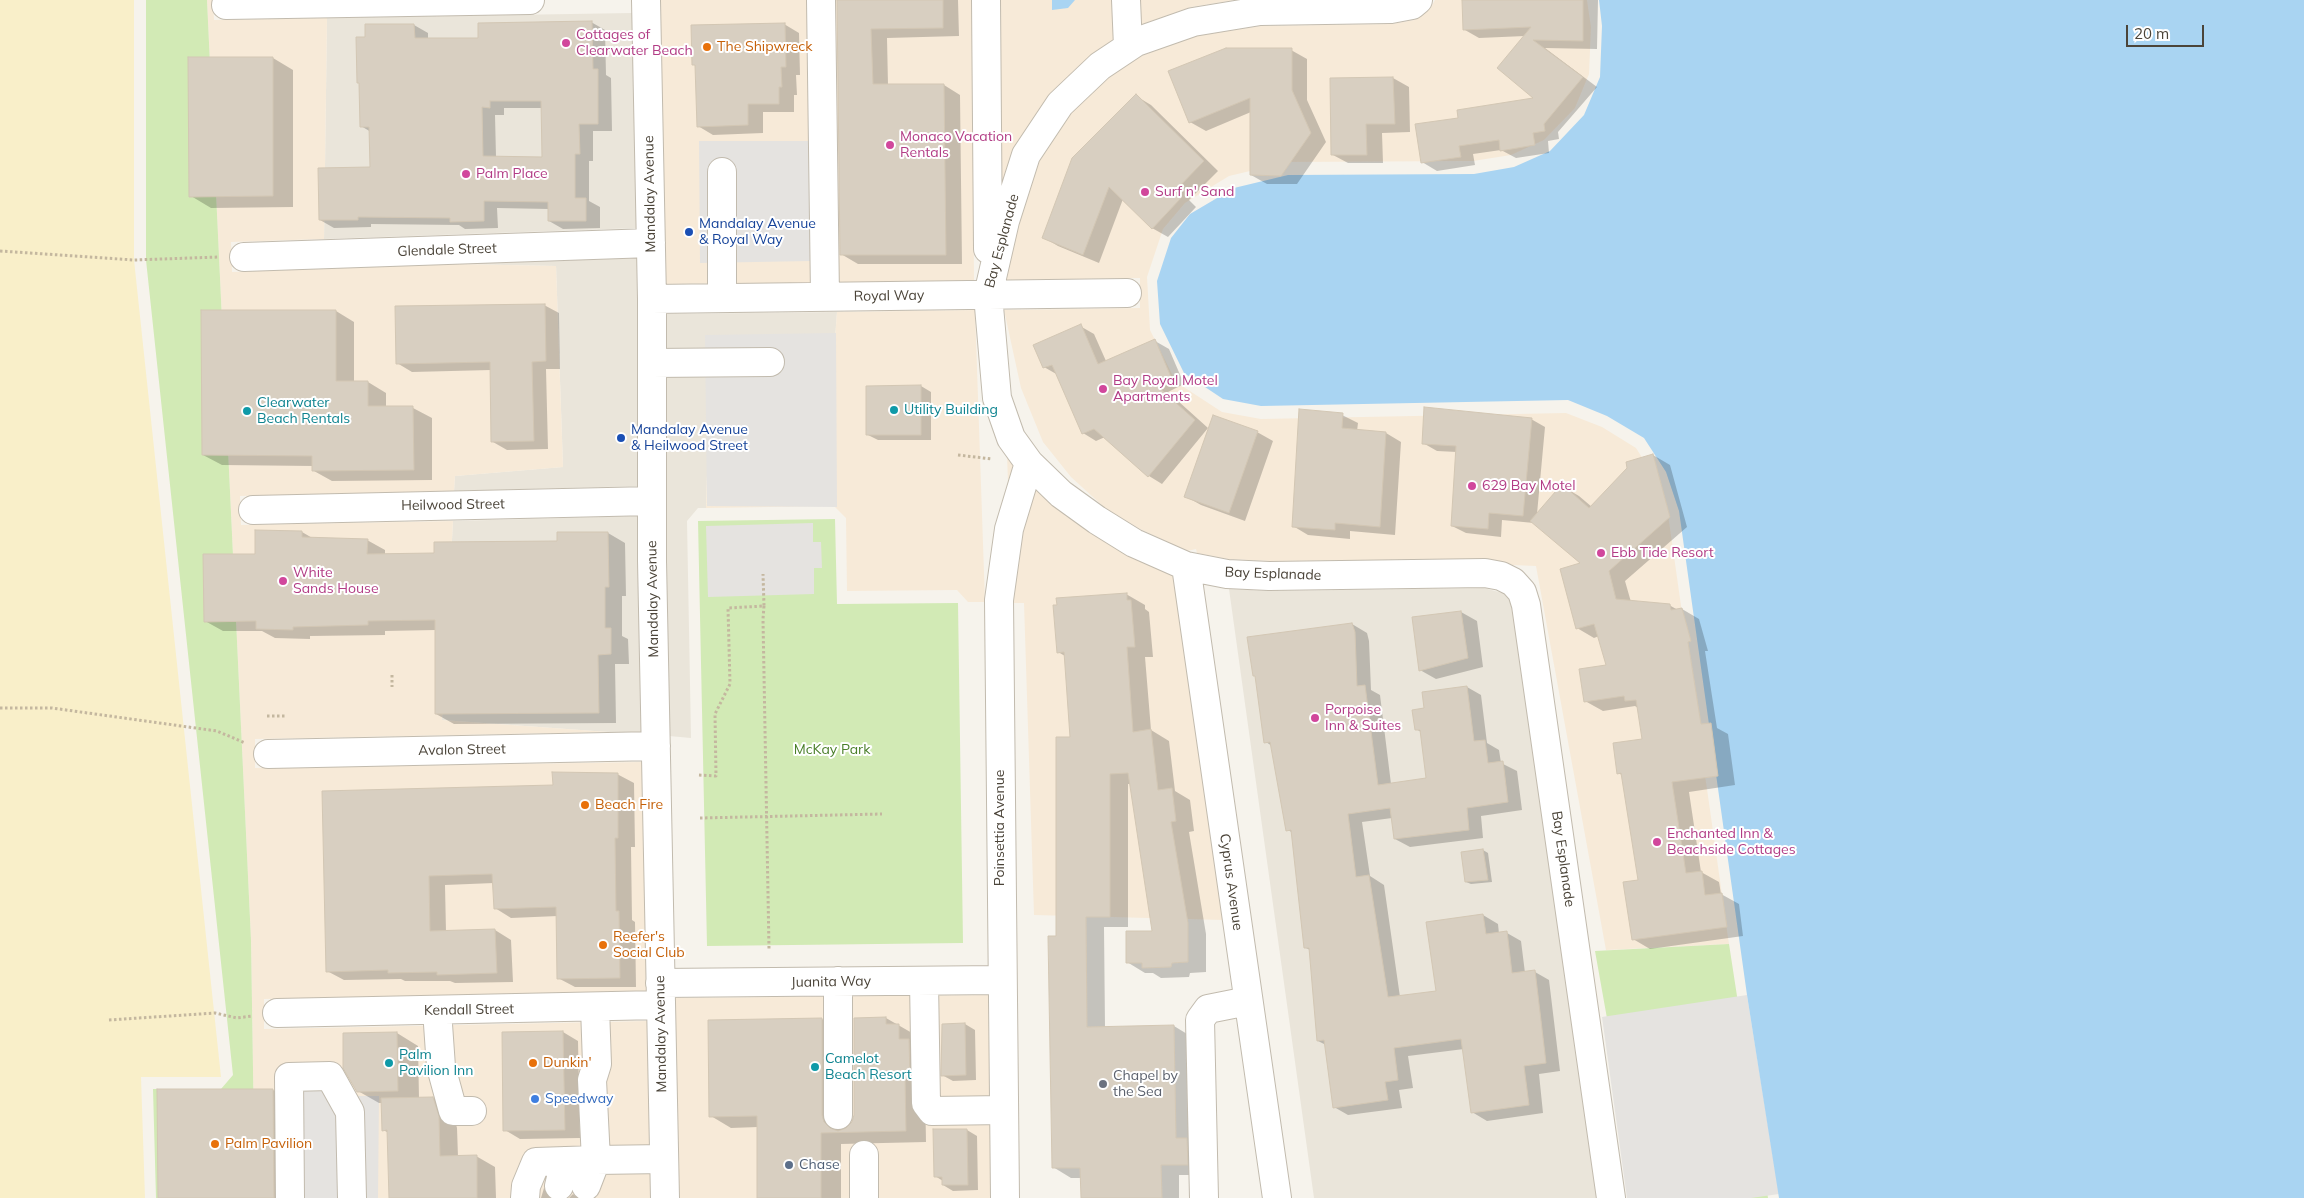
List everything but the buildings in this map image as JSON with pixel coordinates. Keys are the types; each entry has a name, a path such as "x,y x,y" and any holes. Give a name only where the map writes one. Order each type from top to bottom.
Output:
{"street":[{"path":"226,5 530,0"},
{"name":"Mandalay Avenue","path":"646,0 652,299 652,501 665,1198"},
{"path":"821,0 825,296"},
{"path":"986,0 988,295"},
{"path":"1126,0 1128,47"},
{"name":"Bay Esplanade","path":"1418,0 1412,5 1392,9 1260,11 1193,22 1136,42 1100,66 1060,104 1026,155 1005,221 988,295 996,398 1011,438 1029,463 1061,494 1097,520 1134,543 1186,566 1227,574 1270,576 1485,574 1501,576 1513,582 1522,592 1528,615 1611,1198"},
{"path":"722,172 722,298"},
{"name":"Glendale Street","path":"244,257 650,243"},
{"name":"Royal Way","path":"652,299 1127,293"},
{"path":"652,364 770,362"},
{"name":"Poinsettia Avenue","path":"1005,1198 1001,980 999,600 1009,529 1029,463"},
{"name":"Heilwood Street","path":"254,510 652,501"},
{"name":"Cyprus Avenue","path":"1186,566 1277,1198"},
{"name":"Avalon Street","path":"268,754 656,746"},
{"name":"Juanita Way","path":"660,994 838,981 1001,980"},
{"path":"838,981 838,1115"},
{"path":"924,981 926,1103 932,1111 1004,1110"},
{"name":"Kendall Street","path":"277,1013 595,1007 660,994"},
{"path":"1204,1198 1200,1020 1208,1009 1248,1001"},
{"path":"586,1186 596,1160 592,1080 597,1064 595,1007"},
{"path":"437,1010 440,1067 453,1111 472,1111"},
{"path":"290,1198 289,1077 330,1076 350,1112 352,1198"},
{"path":"864,1155 864,1198"},
{"path":"525,1198 526,1186 536,1162 562,1173 596,1160 664,1159"}],"path":[{"path":"0,251 134,260 244,257"},
{"path":"763,574 769,949"},
{"path":"699,776 716,776 715,714 730,684 728,608 764,606"},
{"path":"392,675 392,687"},
{"path":"0,708 52,708 217,730 268,754"},
{"path":"267,716 285,716"},
{"path":"700,818 882,814"},
{"path":"109,1020 214,1013 237,1018 277,1013"}],"shaded area":[{"path":"207,0 213,0 214,20 327,18 324,239 231,242 232,272 454,264 556,266 563,467 455,476 454,491 240,496 241,525 453,521 442,720 608,732 255,739 255,768 643,762 647,991 264,999 264,1029 647,1021 651,1198 255,1198 251,940"},
{"path":"659,0 972,0 974,281 665,284"},
{"path":"998,0 1235,0 1191,7 1132,28 1091,55 1050,95 1016,146 1000,192"},
{"path":"1435,0 1587,0 1591,27 1589,74 1575,108 1544,140 1511,155 1473,161 1288,162 1229,176 1185,203 1163,229 1147,277 1150,330 1176,382 1222,412 1261,419 1566,413 1602,427 1636,448 1655,478 1668,514 1729,944 1606,950 1536,566 1512,565 1485,559 1270,561 1228,559 1197,553 1196,549 1187,551 1140,529 1105,508 1071,477 1043,442 1021,388 1004,310 1140,308 1140,278 1005,280 1018,226 1038,162 1070,114 1107,78 1141,56 1196,36 1261,26 1392,24 1414,20 1430,9"},
{"path":"632,13 637,228 324,239 327,18"},
{"path":"699,141 810,141 811,261 700,263"},
{"path":"638,258 639,486 454,491 455,476 563,467 556,266 454,264"},
{"path":"975,310 985,602 968,602 957,590 847,591 846,518 834,506 706,508 708,442 827,449 837,312"},
{"path":"837,312 827,449 708,442 706,508 698,508 687,521 691,738 669,736 665,561 665,314"},
{"path":"836,333 837,507 707,506 705,335"},
{"path":"1006,423 1053,498 1089,531 1128,556 1174,576 1224,920 1034,915 1024,603 1012,603"},
{"path":"639,516 642,732 608,732 442,720 453,521"},
{"path":"813,523 813,542 821,542 822,568 814,568 814,594 708,597 706,526"},
{"path":"1484,588 1506,594 1511,600 1513,608 1598,1198 1314,1198 1229,589 1270,591"},
{"path":"988,995 992,1198 678,1198 673,998"},
{"path":"1747,995 1779,1194 1751,1198 1627,1198 1602,1017"},
{"path":"275,1072 336,1072 336,1096 379,1096 378,1198 277,1198"}],"green space":[{"path":"146,0 207,0 251,940 255,1198 156,1198 153,1089 221,1089 233,1075 146,260"},
{"name":"McKay Park","path":"835,519 837,604 958,603 963,943 707,946 698,521"},
{"path":"1729,944 1768,1198 1639,1198 1595,951"}],"sand":[{"path":"0,0 134,0 134,260 221,1077 141,1077 145,1198 0,1198"}],"water":[{"path":"1052,0 1075,0 1068,8 1052,10"},
{"path":"1599,0 2304,0 2304,1198 1779,1198 1747,995 1679,511 1666,472 1644,438 1607,416 1568,400 1261,406 1223,399 1184,373 1160,324 1157,281 1171,238 1190,214 1234,188 1288,175 1474,174 1514,167 1550,151 1584,115 1600,77 1602,26"}],"place":[{"name":"Cottages of Clearwater Beach","path":"566,43"},
{"name":"The Shipwreck","path":"707,47"},
{"name":"Monaco Vacation Rentals","path":"890,145"},
{"name":"Palm Place","path":"466,174"},
{"name":"Surf n' Sand","path":"1145,192"},
{"name":"Mandalay Avenue & Royal Way","path":"689,232"},
{"name":"Bay Royal Motel Apartments","path":"1103,389"},
{"name":"Utility Building","path":"894,410"},
{"name":"Clearwater Beach Rentals","path":"247,411"},
{"name":"Mandalay Avenue & Heilwood Street","path":"621,438"},
{"name":"629 Bay Motel","path":"1472,486"},
{"name":"Ebb Tide Resort","path":"1601,553"},
{"name":"White Sands House","path":"283,581"},
{"name":"Porpoise Inn & Suites","path":"1315,718"},
{"name":"Beach Fire","path":"585,805"},
{"name":"Enchanted Inn & Beachside Cottages","path":"1657,842"},
{"name":"Reefer's Social Club","path":"603,945"},
{"name":"Palm Pavilion Inn","path":"389,1063"},
{"name":"Dunkin'","path":"533,1063"},
{"name":"Camelot Beach Resort","path":"815,1067"},
{"name":"Chapel by the Sea","path":"1103,1084"},
{"name":"Speedway","path":"535,1099"},
{"name":"Palm Pavilion","path":"215,1144"},
{"name":"Chase","path":"789,1165"}]}
